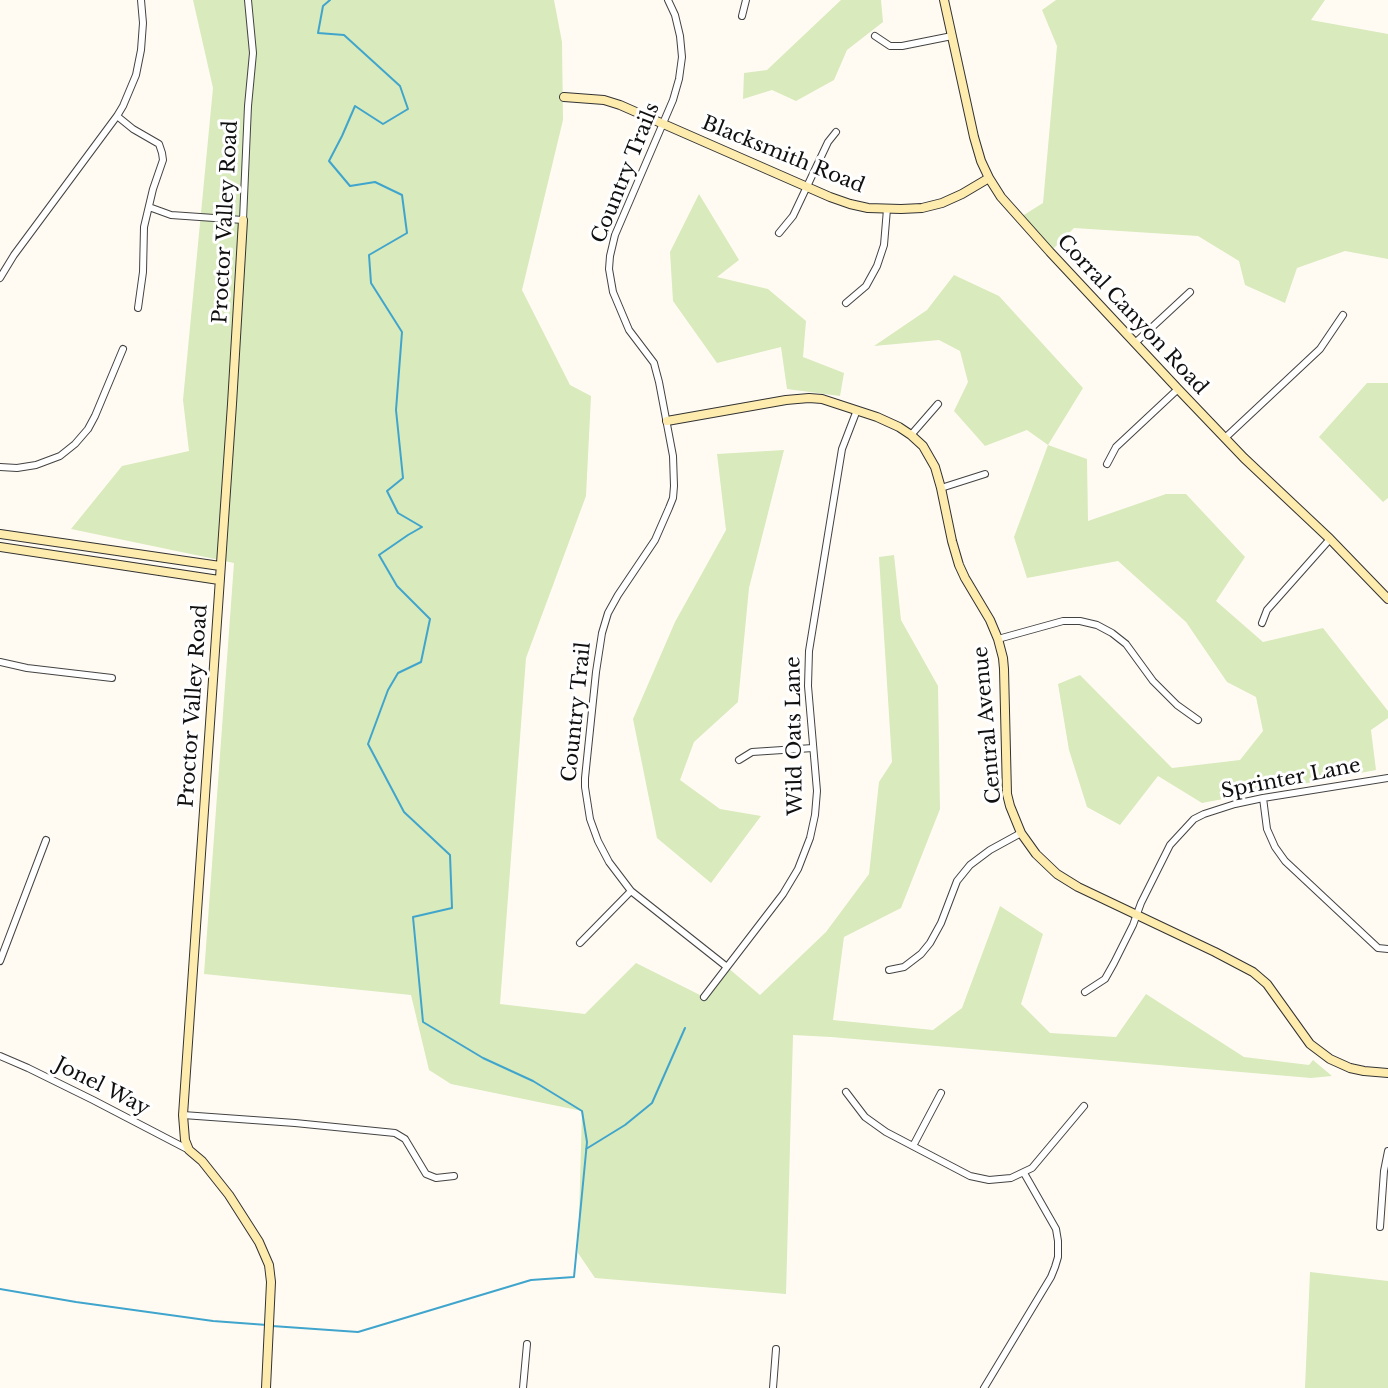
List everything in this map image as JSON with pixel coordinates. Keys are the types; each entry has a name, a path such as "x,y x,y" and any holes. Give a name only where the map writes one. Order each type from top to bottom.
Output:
{"street":[{"path":"0,278 14,255 117,116 132,86 139,64 143,37 141,0"},
{"name":"Proctor Valley Road","path":"189,1150 185,1140 183,1115 232,404 248,106 253,53 248,0"},
{"name":"Country Trails","path":"667,421 654,363 629,330 613,292 609,269 615,234 677,90 682,57 678,25 668,0"},
{"path":"742,16 746,0"},
{"name":"Corral Canyon Road","path":"944,0 974,137 981,161 1001,197 1249,463 1386,592"},
{"path":"875,36 890,46 902,46 952,36"},
{"name":"Blacksmith Road","path":"564,97 604,100 620,105 850,204 868,208 922,208 942,203 989,178"},
{"path":"117,116 133,129 159,144 163,160 144,227 143,272 138,308"},
{"path":"779,233 793,216 828,142 836,132"},
{"path":"149,207 171,215 243,220"},
{"path":"846,303 866,286 877,266 884,245 887,209"},
{"path":"1135,343 1190,292"},
{"path":"1225,438 1320,350 1343,315"},
{"path":"0,467 26,467 45,462 60,456 75,444 88,429 95,416 123,349"},
{"path":"1107,464 1116,447 1178,389"},
{"name":"Central Avenue","path":"667,421 802,398 822,399 893,423 911,435 923,446 932,460 942,488 959,565 998,639 1004,669 1007,794 1021,833 1036,854 1057,874 1078,887 1233,960 1253,972 1267,984 1304,1037 1323,1055 1350,1068 1388,1073"},
{"path":"911,435 938,404"},
{"name":"Wild Oats Lane","path":"704,997 783,894 795,875 813,827 816,803 808,686 809,651 842,449 857,410"},
{"name":"Country Trail","path":"667,421 673,456 673,498 655,540 608,613 602,633 585,778 588,807 598,841 609,862 631,891 727,967"},
{"path":"942,488 985,474"},
{"path":"0,534 220,566"},
{"path":"1262,623 1267,610 1330,539"},
{"path":"0,547 219,580"},
{"path":"998,639 1063,621 1080,621 1096,625 1112,633 1126,644 1153,681 1177,705 1198,720"},
{"path":"0,662 27,668 112,678"},
{"path":"739,760 752,752 813,748"},
{"name":"Sprinter Lane","path":"1085,992 1105,979 1170,845 1194,819 1235,804 1263,798 1388,778"},
{"path":"1263,798 1267,830 1285,861 1378,948 1388,949"},
{"path":"889,970 904,967 921,954 930,943 941,923 957,880 970,865 990,850 1021,833"},
{"path":"0,961 46,840"},
{"path":"580,943 631,891"},
{"name":"Jonel Way","path":"0,1056 93,1100 189,1150"},
{"path":"846,1092 866,1117 886,1132 966,1174 989,1180 1004,1180 1032,1168 1084,1106"},
{"path":"913,1146 941,1093"},
{"path":"183,1115 395,1133 405,1139 426,1174 436,1178 454,1176"},
{"path":"189,1150 202,1161 230,1195 269,1265 271,1282 266,1388"},
{"path":"1380,1227 1384,1171 1388,1151"},
{"path":"984,1388 1051,1277 1058,1257 1056,1229 1024,1173"},
{"path":"523,1388 527,1344"},
{"path":"773,1388 776,1349"}],"green space":[{"path":"193,0 554,0 562,42 563,120 522,290 570,385 591,396 586,496 526,658 500,1004 585,1014 636,963 704,997 727,967 760,995 826,932 869,874 879,782 892,762 879,557 894,555 901,620 938,686 940,809 901,908 844,937 833,1020 933,1030 962,1008 1000,906 1043,934 1021,1004 1050,1033 1116,1037 1146,994 1244,1057 1309,1065 1313,1060 1332,1076 1311,1078 793,1035 786,1294 595,1278 578,1253 582,1111 451,1084 429,1070 411,995 204,974 234,563 71,529 122,466 189,451 183,400 213,88"},
{"path":"841,0 881,0 883,22 847,50 834,80 796,101 772,90 743,99 744,73 767,70"},
{"path":"1056,0 1325,0 1311,20 1388,34 1388,259 1345,251 1297,268 1285,303 1245,285 1239,261 1198,236 1074,228 1050,252 1019,218 1043,203 1057,46 1042,10"},
{"path":"699,194 739,260 717,277 768,289 806,321 803,357 844,373 840,396 787,389 781,347 717,363 673,301 670,252"},
{"path":"954,275 999,296 1083,388 1048,445 1027,430 985,446 954,411 968,382 960,351 939,340 874,346 927,310"},
{"path":"1367,383 1388,383 1388,498 1383,502 1319,437"},
{"path":"1048,445 1087,459 1088,521 1166,494 1186,494 1245,557 1216,601 1263,642 1323,628 1388,711 1388,718 1371,730 1376,770 1202,803 1158,776 1120,825 1087,807 1069,750 1058,684 1080,675 1172,768 1240,760 1263,731 1256,697 1227,682 1186,622 1118,561 1027,578 1014,537"},
{"path":"784,450 749,588 738,702 694,742 680,780 720,809 761,816 711,883 657,838 633,719 675,622 726,530 717,454"},
{"path":"1310,1272 1388,1281 1388,1388 1305,1388"}],"waterway":[{"path":"272,1326 358,1332 531,1280 574,1277 587,1142 582,1111 533,1081 483,1058 423,1022 413,917 452,908 450,855 404,812 368,744 388,690 398,673 421,662 430,619 397,586 379,555 422,527 398,513 387,491 403,478 396,410 402,332 371,283 369,255 407,233 402,195 375,182 350,186 329,161 355,106 383,124 408,109 400,86 344,35 318,33 323,6 330,0"},
{"path":"586,1149 625,1125 652,1103 685,1028"},
{"path":"0,1289 213,1321 267,1325"}]}
